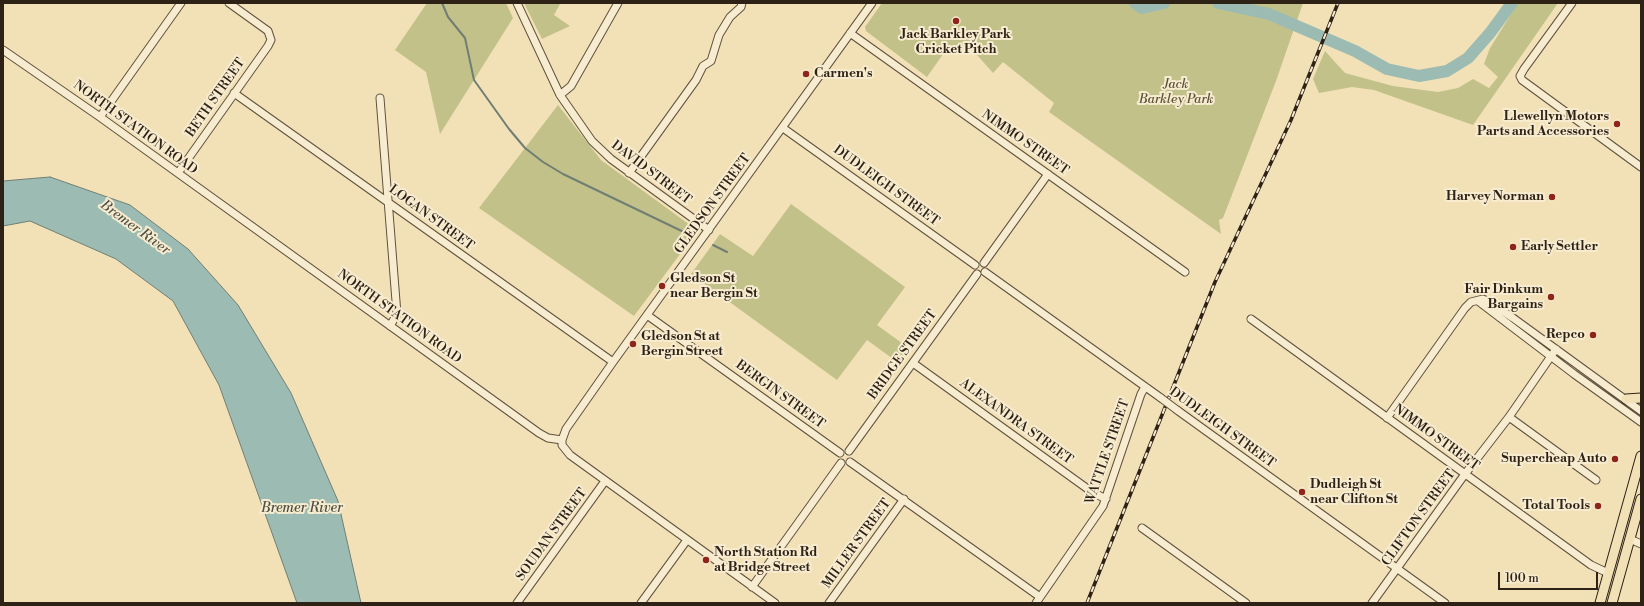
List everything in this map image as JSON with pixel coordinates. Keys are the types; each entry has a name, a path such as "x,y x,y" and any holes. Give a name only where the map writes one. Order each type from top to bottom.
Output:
{"main road":[{"path":"1626,400 1641,398"},
{"path":"1600,603 1641,456"},
{"path":"1612,603 1641,499"}],"street":[{"path":"100,117 181,3"},
{"name":"BETH STREET","path":"178,173 268,46 271,36 268,31 229,3"},
{"name":"DAVID STREET","path":"517,3 560,95 568,108 602,152 709,230"},
{"path":"560,95 571,86 618,3"},
{"path":"629,173 696,80 703,66 711,61 719,34 730,18 741,8 742,3"},
{"name":"GLEDSON STREET","path":"562,440 566,429 613,362 872,3"},
{"path":"1572,3 1520,76 1524,82 1641,168"},
{"name":"NIMMO STREET","path":"850,33 1185,272"},
{"name":"NORTH STATION ROAD","path":"3,50 100,117 539,433 548,438 562,440"},
{"name":"LOGAN STREET","path":"234,93 613,362"},
{"path":"380,98 397,314 390,326"},
{"name":"DUDLEIGH STREET","path":"783,128 975,265"},
{"path":"984,263 1048,174"},
{"path":"980,262 984,263 986,267 985,272 981,275 977,274 974,270 975,265 980,262"},
{"name":"DUDLEIGH STREET","path":"985,272 1445,603"},
{"name":"BRIDGE STREET","path":"849,451 977,274"},
{"path":"1388,418 1465,308 1471,302 1486,300 1556,349 1641,412"},
{"path":"1478,301 1641,422"},
{"name":"BERGIN STREET","path":"648,315 840,453"},
{"name":"NIMMO STREET","path":"1251,319 1594,567 1608,573"},
{"name":"CLIFTON STREET","path":"1372,603 1465,474 1509,417 1556,349"},
{"name":"ALEXANDRA STREET","path":"913,363 1092,492 1106,499"},
{"name":"WATTLE STREET","path":"1038,600 1104,506 1141,394 1145,387"},
{"path":"1509,417 1596,480"},
{"path":"562,440 562,445 565,451 774,603"},
{"path":"841,463 838,458 840,453 844,450 849,451 852,456 850,462"},
{"path":"841,463 846,464 850,462"},
{"path":"850,462 904,499 1038,600"},
{"path":"752,587 841,463"},
{"name":"SOUDAN STREET","path":"517,603 605,481"},
{"name":"MILLER STREET","path":"829,603 904,499"},
{"path":"1142,528 1246,603"},
{"path":"1630,539 1641,544"},
{"path":"640,603 687,540"}],"green space":[{"path":"427,3 506,3 513,18 440,134 426,72 395,50"},
{"path":"524,3 560,4 554,15 570,26 542,39"},
{"name":"Jack Barkley Park","path":"882,3 1303,3 1276,81 1223,218 1219,220 1221,234 1049,112 1054,103 1003,62 993,73 969,46 948,47 927,77 866,31 865,27"},
{"path":"1518,3 1558,3 1473,125 1374,90 1352,87 1319,93 1313,79 1325,51 1345,73 1393,86 1438,92 1458,88 1473,79 1489,88 1498,77 1484,64 1490,48"},
{"path":"558,105 601,160 694,228 695,234 634,316 479,208"},
{"path":"791,204 905,287 877,325 910,349 900,364 867,340 837,380 691,274 720,234 753,256"}],"water":[{"name":"Bremer River","path":"50,177 130,205 188,249 238,305 291,393 338,501 361,603 297,603 219,385 173,301 116,259 30,221 3,226 3,181"}],"waterway":[{"path":"442,3 448,17 465,38 474,80 509,129 525,148 543,162 563,174 690,235"},
{"path":"1135,3 1142,8 1164,3"},
{"path":"1218,3 1269,14 1355,51 1387,69 1419,76 1447,71 1468,58 1490,33 1512,3"},
{"path":"713,245 727,252"}],"railway":[{"path":"1087,603 1215,282 1291,120 1338,3"}],"place":[{"name":"Jack Barkley Park Cricket Pitch","path":"956,21"},
{"name":"Carmen's","path":"806,74"},
{"name":"Llewellyn Motors Parts and Accessories","path":"1617,124"},
{"name":"Harvey Norman","path":"1552,197"},
{"name":"Early Settler","path":"1513,247"},
{"name":"Gledson St near Bergin St","path":"662,286"},
{"name":"Fair Dinkum Bargains","path":"1551,297"},
{"name":"Repco","path":"1593,335"},
{"name":"Gledson St at Bergin Street","path":"633,344"},
{"name":"Supercheap Auto","path":"1615,459"},
{"name":"Dudleigh St near Clifton St","path":"1302,492"},
{"name":"Total Tools","path":"1598,506"},
{"name":"North Station Rd at Bridge Street","path":"706,560"}]}
